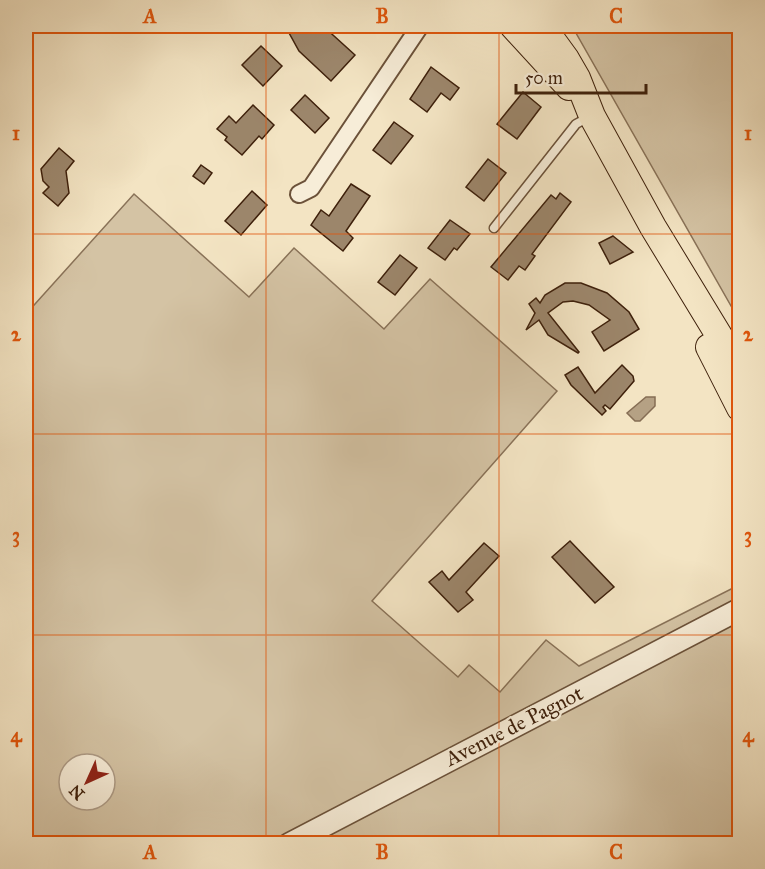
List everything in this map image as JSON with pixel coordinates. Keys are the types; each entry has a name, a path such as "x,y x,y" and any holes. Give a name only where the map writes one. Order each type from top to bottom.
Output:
{"main road":[{"path":"513,26 592,116"},
{"path":"542,26 572,69 592,116 653,227 740,370"},
{"path":"653,227 714,359 740,408"}],"street":[{"path":"299,194 311,188 420,26"},
{"name":"Avenue de Pagnot","path":"289,843 740,609"}],"lane":[{"path":"494,228 576,124 592,116"}],"shaded area":[{"path":"572,26 739,26 739,320"},
{"path":"134,194 249,297 294,248 384,329 430,279 557,391 372,601 458,677 469,665 500,692 546,640 579,666 739,585 739,843 26,844 26,314"},
{"path":"646,397 655,397 655,406 640,421 635,421 627,413"}],"building":[{"path":"298,26 323,26 355,55 331,81 299,51 288,31"},
{"path":"261,46 282,66 263,86 242,65"},
{"path":"431,67 459,88 450,100 441,93 427,112 410,99"},
{"path":"523,92 541,107 517,139 497,124"},
{"path":"305,95 329,118 315,133 291,110"},
{"path":"253,105 274,125 262,139 259,136 242,155 225,140 227,137 217,129 229,116 236,123"},
{"path":"394,122 413,136 391,164 373,150"},
{"path":"59,148 74,161 66,171 69,193 58,206 43,193 49,187 43,181 41,169"},
{"path":"488,159 506,173 484,201 466,187"},
{"path":"201,165 212,173 204,184 193,176"},
{"path":"351,184 370,196 346,231 353,238 343,251 311,225 321,210 329,216"},
{"path":"252,191 267,205 241,235 225,221"},
{"path":"560,193 571,202 532,254 535,256 525,270 519,266 508,280 491,267 551,195 556,199"},
{"path":"450,220 470,234 457,250 454,248 445,260 428,248"},
{"path":"613,236 633,252 610,264 599,243"},
{"path":"400,255 417,268 395,295 378,282"},
{"path":"565,283 581,283 607,293 629,312 639,329 604,351 592,332 610,320 589,305 573,301 563,302 548,313 578,353 548,335 539,320 526,330 535,313 529,304 536,298 540,303 545,295"},
{"path":"622,365 633,376 634,381 610,409 605,405 603,407 606,411 602,415 571,385 565,375 578,367 595,393"},
{"path":"570,541 614,587 595,603 552,557"},
{"path":"484,543 499,556 466,592 473,600 458,612 429,582 442,571 449,580"}]}
